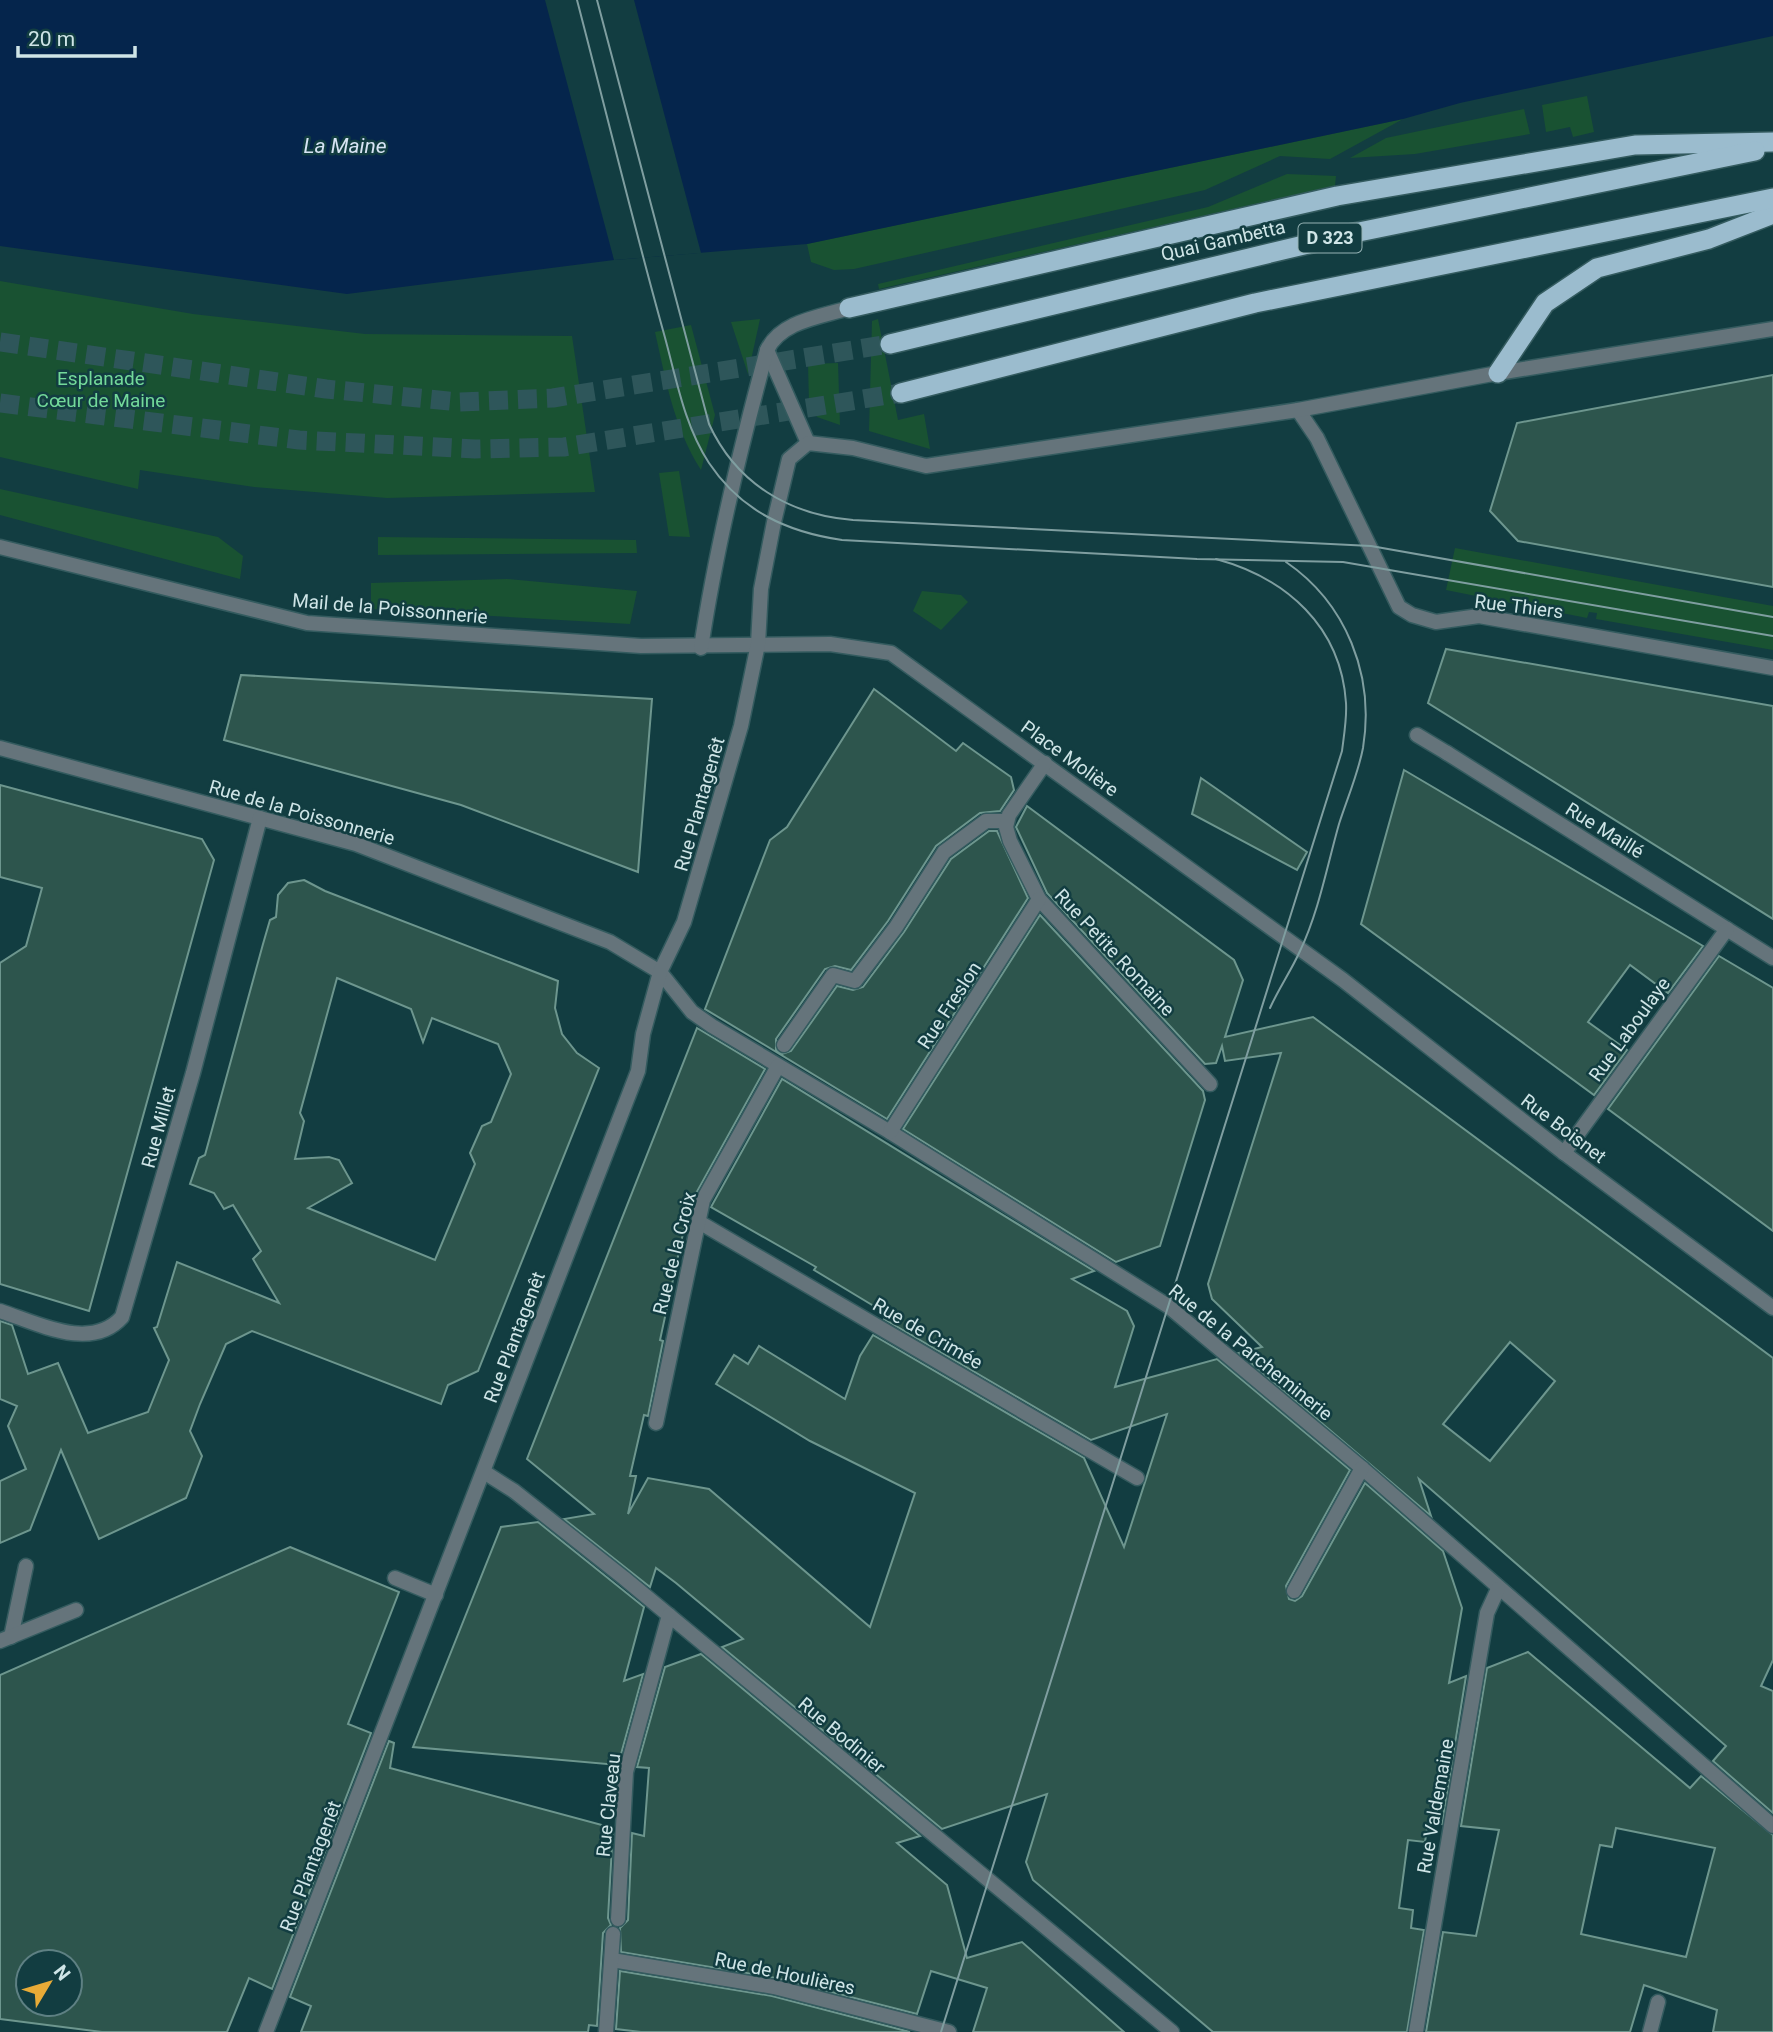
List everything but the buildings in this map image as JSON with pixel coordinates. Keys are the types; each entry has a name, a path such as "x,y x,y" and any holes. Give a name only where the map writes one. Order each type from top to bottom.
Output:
{"highway":[{"path":"849,308 1351,194 1635,145 1773,145"},
{"name":"Quai Gambetta","path":"890,344 1354,233 1773,145"},
{"name":"D 323","path":"901,393 1255,303 1773,198"},
{"path":"1498,373 1545,303 1597,268 1709,239 1773,214"}],"street":[{"path":"701,648 727,502 772,339 786,328 849,308"},
{"path":"767,351 808,443 853,448 926,466 1298,410 1498,373 1773,329"},
{"name":"Rue Thiers","path":"1298,410 1317,438 1371,546 1387,587 1399,607 1412,615 1436,622 1479,616 1773,668"},
{"name":"Rue Plantagenêt","path":"266,2032 638,1071 643,1034 660,972 684,922 719,810 758,644 761,589 789,458 808,443"},
{"name":"Mail de la Poissonnerie","path":"0,547 307,623 701,648 758,644"},
{"name":"Place Molière","path":"758,644 830,644 891,653 1334,974"},
{"name":"Rue Maillé","path":"1417,735 1773,958"},
{"name":"Rue de la Poissonnerie","path":"0,748 356,844 610,942 660,972"},
{"path":"784,1045 833,975 855,981 896,927 944,852 986,821 1007,821 1045,763"},
{"name":"Rue Millet","path":"0,1311 87,1335 103,1332 122,1317 149,1233 260,818"},
{"name":"Rue Petite Romaine","path":"1007,821 1010,841 1040,899 1210,1084"},
{"name":"Rue Freslon","path":"890,1132 1040,899"},
{"name":"Rue Laboulaye","path":"1564,1153 1727,929"},
{"name":"Rue de la Parcheminerie","path":"660,972 692,1012 1168,1306 1362,1468 1773,1826"},
{"name":"Rue Boisnet","path":"1334,974 1564,1153 1773,1308"},
{"name":"Rue de la Croix","path":"656,1423 703,1200 778,1066"},
{"name":"Rue de Crimée","path":"699,1222 1137,1478"},
{"path":"1294,1591 1362,1468"},
{"name":"Rue Bodinier","path":"484,1472 514,1491 669,1615 1172,2032"},
{"path":"6,1639 26,1566"},
{"path":"395,1578 436,1594"},
{"name":"Rue Valdemaine","path":"1416,2032 1487,1614 1498,1589"},
{"path":"6,1639 76,1610"},
{"name":"Rue Claveau","path":"618,1919 626,1772 669,1615"},
{"path":"606,2032 613,1934"},
{"name":"Rue de Houlières","path":"612,1961 774,1987 948,2032"},
{"path":"1650,2032 1658,2002"}],"green space":[{"path":"1587,96 1594,132 1573,137 1570,127 1546,132 1542,105"},
{"path":"1524,109 1530,134 1415,154 1350,158 1386,138"},
{"path":"1403,119 1330,159 1280,156 1205,190 854,269 834,270 811,262 807,244"},
{"path":"1287,174 1336,176 1335,186 879,289 878,284 1208,207"},
{"name":"Esplanade Cœur de Maine","path":"0,281 193,314 365,334 572,336 595,492 387,498 254,487 140,470 138,489 0,457"},
{"path":"760,319 748,374 731,322"},
{"path":"878,319 898,420 924,414 930,449 869,431 872,321"},
{"path":"691,325 715,415 701,470 677,421 655,332"},
{"path":"838,363 840,425 817,417 809,402 808,364"},
{"path":"679,471 690,537 669,536 659,473"},
{"path":"0,489 218,537 243,556 240,579 0,515"},
{"path":"378,537 636,540 637,553 378,555"},
{"path":"1455,548 1773,606 1773,650 1596,619 1597,613 1589,612 1587,618 1446,590"},
{"path":"507,579 637,591 630,624 371,609 371,583"},
{"path":"922,591 961,595 968,602 941,630 913,611"}],"water":[{"name":"La Maine","path":"0,0 1773,0 1773,36 1460,103 1403,119 807,244 614,260 347,294 0,246"}],"pier":[{"path":"545,0 634,0 701,253 614,260"}],"tunnel":[{"path":"0,342 326,389 459,402 553,398 890,344"},
{"path":"0,403 299,440 475,449 564,447 901,393"}],"tram line":[{"path":"577,0 641,251 687,417 700,448 722,480 736,494 767,516 784,525 842,540 1197,559 1343,562 1773,636"},
{"path":"597,0 709,424 734,463 750,479 786,503 830,517 853,520 1371,546 1773,617"},
{"path":"941,2032 1342,751 1346,709 1342,675 1321,629 1305,609 1287,593 1241,567 1216,559"},
{"path":"1270,1008 1307,936 1361,758 1366,721 1360,668 1352,643 1325,598 1286,562"}]}
